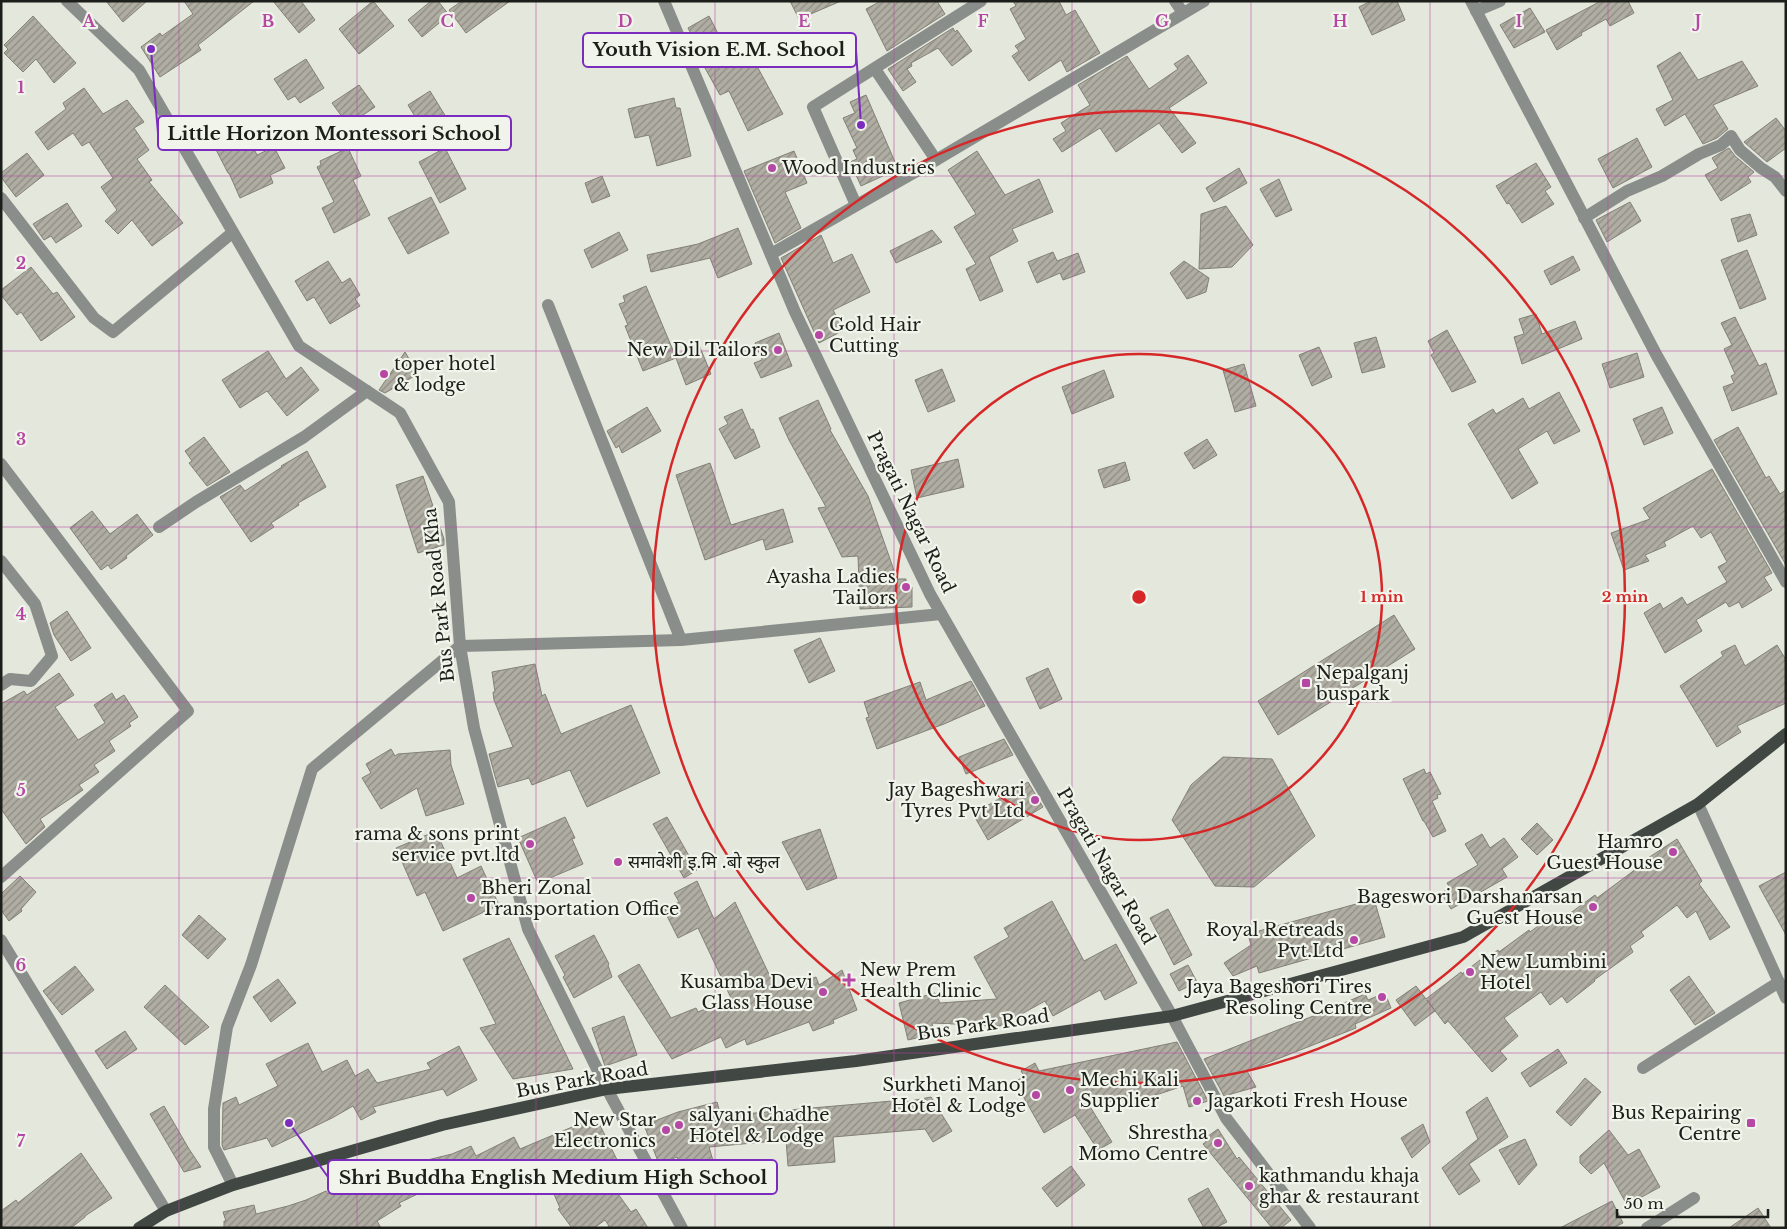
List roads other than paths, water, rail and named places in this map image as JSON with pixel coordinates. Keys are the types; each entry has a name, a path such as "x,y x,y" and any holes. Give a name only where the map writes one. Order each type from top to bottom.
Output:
{"main road":[{"name":"Bus Park Road","path":"139,1228 166,1211 234,1185 442,1125 607,1089 856,1061 1172,1016 1463,937 1698,804 1786,734"}],"street":[{"name":"Bus Park Road Kha","path":"67,1 139,70 299,346 400,413 449,502 460,646 474,728 528,929 607,1089 682,1228"},
{"name":"Pragati Nagar Road","path":"664,1 795,312 940,614 1172,1016 1226,1118 1310,1228"},
{"path":"856,205 813,107 981,1"},
{"path":"1175,1 1183,14"},
{"path":"771,254 936,160 1204,1"},
{"path":"1500,1 1473,6 1657,356 1786,582"},
{"path":"875,69 936,160"},
{"path":"1584,218 1627,191 1662,176 1699,154 1720,145 1732,136 1740,150 1775,178 1786,191"},
{"path":"1,198 94,318 113,332 232,233"},
{"path":"548,304 681,640"},
{"path":"159,527 196,502 304,436 367,391"},
{"path":"1,464 188,711 1,877"},
{"path":"1,561 35,604 52,656 31,681 10,679 1,685"},
{"path":"234,1185 214,1147 214,1110 227,1027 251,965 312,769 460,646 681,640 940,614"},
{"path":"1698,804 1786,998"},
{"path":"1,940 166,1211"},
{"path":"1643,1068 1779,982"},
{"path":"1647,1228 1694,1198"}],"place":[{"name":"Little Horizon Montessori School","path":"151,49"},
{"name":"Youth Vision E.M. School","path":"861,125"},
{"name":"Wood Industries","path":"772,168"},
{"name":"Gold Hair Cutting","path":"819,335"},
{"name":"New Dil Tailors","path":"778,350"},
{"name":"toper hotel & lodge","path":"384,374"},
{"name":"Ayasha Ladies Tailors","path":"906,587"},
{"name":"Nepalganj buspark","path":"1306,683"},
{"name":"Jay Bageshwari Tyres Pvt Ltd","path":"1035,800"},
{"name":"rama & sons print service pvt.ltd","path":"530,844"},
{"name":"Hamro Guest House","path":"1673,852"},
{"name":"समावेशी इ.मि .बाे स्कुल","path":"618,862"},
{"name":"Bheri Zonal Transportation Office","path":"471,898"},
{"name":"Bageswori Darshanarsan Guest House","path":"1593,907"},
{"name":"Royal Retreads Pvt.Ltd","path":"1354,940"},
{"name":"New Lumbini Hotel","path":"1470,972"},
{"name":"New Prem Health Clinic","path":"849,980"},
{"name":"Kusamba Devi Glass House","path":"823,992"},
{"name":"Jaya Bageshori Tires Resoling Centre","path":"1382,997"},
{"name":"Mechi Kali Supplier","path":"1070,1090"},
{"name":"Surkheti Manoj Hotel & Lodge","path":"1036,1095"},
{"name":"Jagarkoti Fresh House","path":"1197,1101"},
{"name":"Shri Buddha English Medium High School","path":"289,1123"},
{"name":"Bus Repairing Centre","path":"1751,1123"},
{"name":"salyani Chadhe Hotel & Lodge","path":"679,1125"},
{"name":"New Star Electronics","path":"666,1130"},
{"name":"Shrestha Momo Centre","path":"1218,1143"},
{"name":"kathmandu khaja ghar & restaurant","path":"1249,1186"}]}
